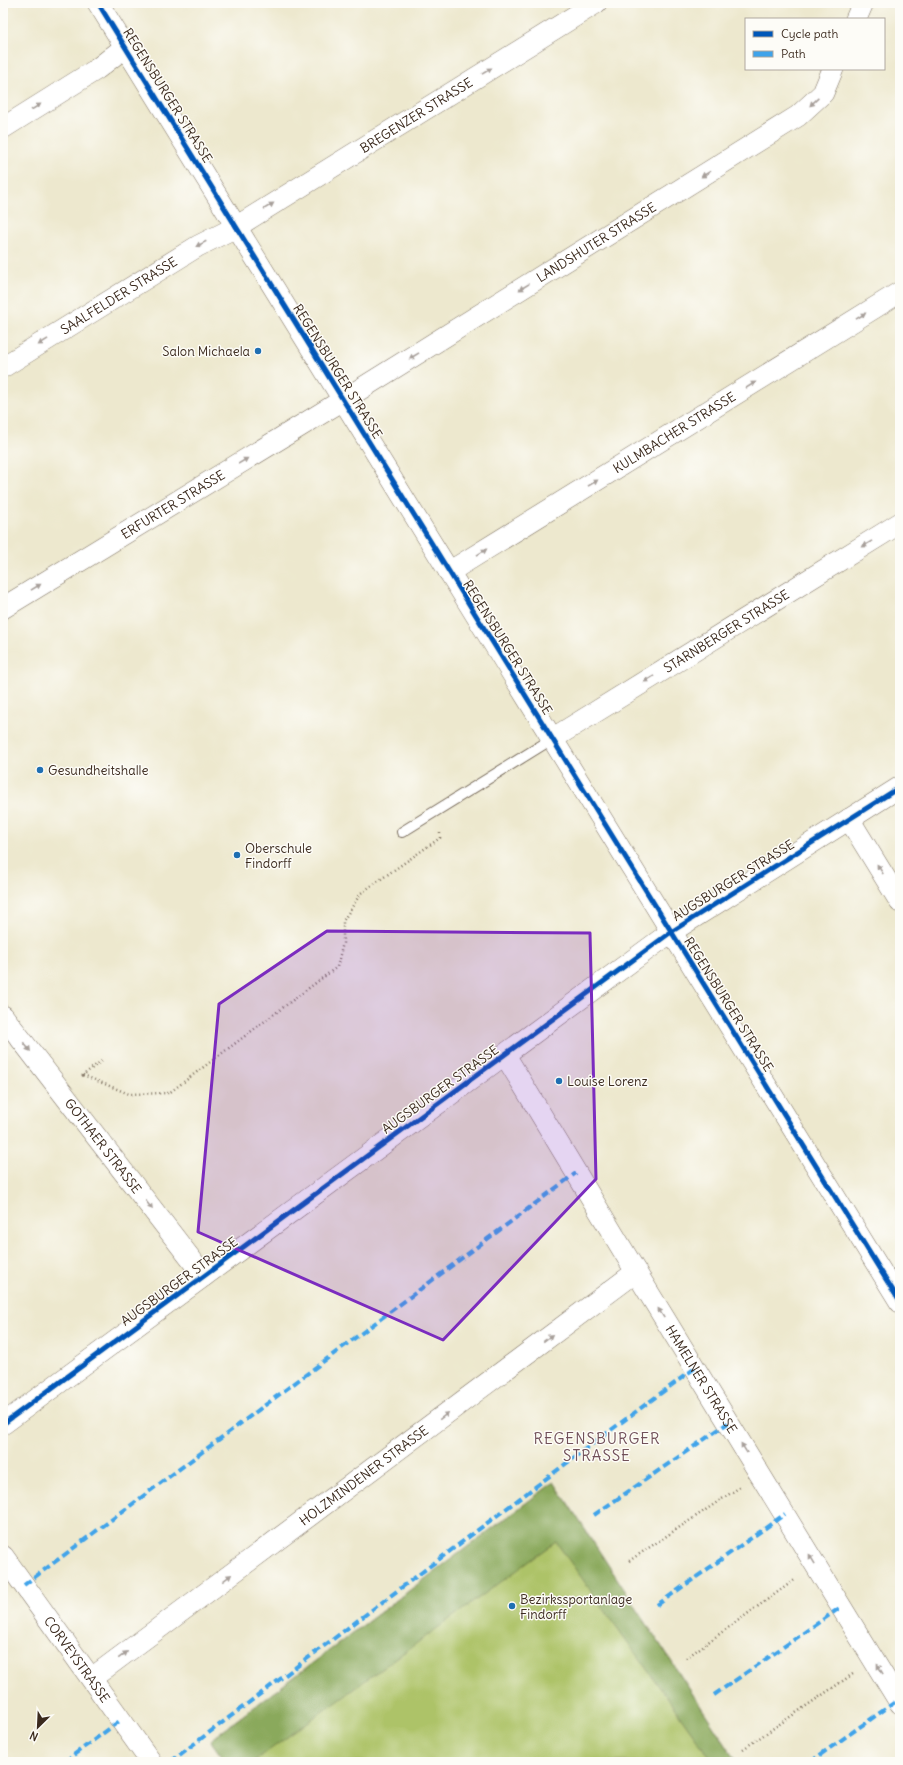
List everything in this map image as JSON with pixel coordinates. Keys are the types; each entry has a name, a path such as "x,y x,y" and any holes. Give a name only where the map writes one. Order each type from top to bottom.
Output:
{"street":[{"name":"REGENSBURGER STRASSE","path":"98,3 900,1302"},
{"name":"BREGENZER STRASSE","path":"236,227 596,3"},
{"path":"856,18 863,3"},
{"path":"3,128 97,69 125,47"},
{"name":"LANDSHUTER STRASSE","path":"343,400 798,116 823,93 834,70"},
{"name":"SAALFELDER STRASSE","path":"3,366 198,246 236,227"},
{"name":"KULMBACHER STRASSE","path":"449,572 900,292"},
{"name":"ERFURTER STRASSE","path":"3,608 343,400"},
{"name":"STARNBERGER STRASSE","path":"552,739 900,524"},
{"name":"AUGSBURGER STRASSE","path":"4,1421 204,1276 671,932 900,787"},
{"path":"849,819 900,902"},
{"name":"GOTHAER STRASSE","path":"3,1016 204,1276"},
{"name":"HAMELNER STRASSE","path":"505,1054 636,1272 900,1703"},
{"name":"HOLZMINDENER STRASSE","path":"92,1678 636,1272"},
{"name":"CORVEYSTRASSE","path":"3,1556 151,1762"}],"lane":[{"path":"402,832 552,739"}],"path":[{"path":"83,1075 129,1094 169,1094 337,967 343,943 343,921 362,893 440,838 438,810"},
{"path":"61,1092 104,1059"},
{"path":"629,1561 760,1474"},
{"path":"686,1658 816,1565"},
{"path":"742,1749 874,1660"},
{"path":"219,1762 223,1759 238,1760 240,1762"}],"highlighted area":[{"path":"327,931 590,933 596,1179 443,1340 198,1232 219,1004"}],"green space":[{"name":"Bezirkssportanlage Findorff","path":"554,1482 737,1762 226,1762 210,1740"},
{"path":"554,1482 737,1762 713,1762 556,1542 253,1762 226,1762 210,1740"}],"marked path":[{"path":"24,1585 576,1173"},
{"path":"170,1762 695,1368"},
{"path":"594,1515 728,1423"},
{"path":"657,1605 785,1514"},
{"path":"714,1695 841,1607"},
{"path":"810,1762 898,1700"},
{"path":"64,1762 121,1720"}],"cycle path":[{"path":"98,3 900,1302"},
{"path":"3,1424 671,932 900,787"}],"place":[{"name":"Salon Michaela","path":"258,351"},
{"name":"Gesundheitshalle","path":"40,770"},
{"name":"Oberschule Findorff","path":"237,855"},
{"name":"Louise Lorenz","path":"559,1081"},
{"name":"Bezirkssportanlage Findorff","path":"512,1606"}],"district":[{"name":"REGENSBURGER STRASSE","path":"597,1448"}]}
